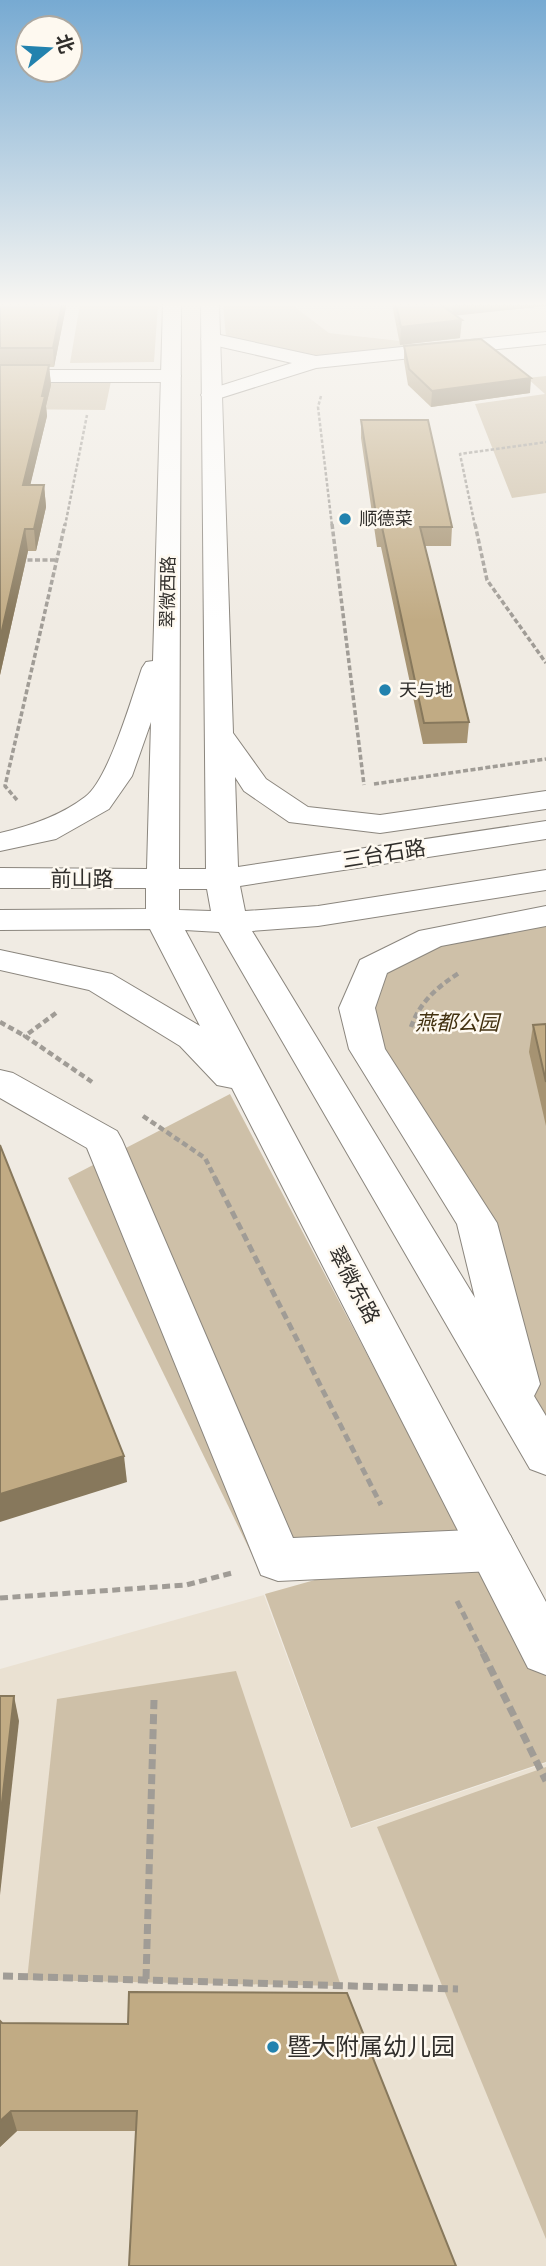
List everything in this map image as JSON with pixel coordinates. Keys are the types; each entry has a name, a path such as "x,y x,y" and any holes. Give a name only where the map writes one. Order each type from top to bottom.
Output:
{"main road":[{"name":"翠微西路","path":"162,919 171,410"},
{"path":"211,410 222,879 230,922 537,1441"},
{"path":"0,842 45,832 98,803 117,776 167,637"},
{"path":"219,733 256,785 300,815 380,824 546,800"},
{"name":"三台石路","path":"163,879 222,879 546,830"},
{"name":"前山路","path":"0,878 163,879"},
{"path":"230,922 318,916 546,880"},
{"path":"537,1441 477,1223 368,1049 357,1008 372,967 412,946 453,932 546,916"},
{"name":"前山路","path":"0,920 162,919 230,922"},
{"name":"翠微东路","path":"162,919 546,1652"},
{"path":"0,960 100,982 193,1038 261,1107"},
{"path":"0,1082 103,1140 278,1560 493,1550"}],"path":[{"path":"318,410 363,785"},
{"path":"45,832 5,786 58,560 86,415"},
{"path":"546,442 460,454 487,580 546,663"},
{"path":"12,560 58,560"},
{"path":"409,1032 415,1012 423,999 466,970"},
{"path":"25,1036 100,982"},
{"path":"0,1022 103,1089"},
{"path":"137,1112 205,1158 546,1781"},
{"path":"0,1598 186,1585 278,1560"},
{"path":"146,1979 154,1700"},
{"path":"3,1976 458,1989"}],"shaded area":[{"name":"暨大附属幼儿园","path":"264,1595 351,1829 546,1763 546,2266 0,2266 0,1669"}],"green space":[{"path":"477,410 546,410 546,493 512,498"},
{"name":"燕都公园","path":"546,917 546,1456 478,1223 368,1049 372,967 412,947"},
{"path":"230,1094 463,1537 257,1565 68,1178"},
{"path":"482,1533 546,1654 546,1762 351,1828 265,1594"},
{"path":"236,1671 341,1986 27,1980 57,1699"},
{"path":"546,1767 546,2239 377,1827"}],"building":[{"path":"0,410 42,410 23,485 44,485 34,529 25,529 0,639"},
{"path":"361,420 428,420 452,527 420,527 469,722 424,723 382,527 378,527"},
{"path":"546,1024 546,1082 533,1025"},
{"path":"0,1145 124,1456 0,1494"},
{"path":"0,1696 14,1696 0,1820"},
{"path":"129,1992 347,1993 456,2266 129,2266 137,2111 11,2111 0,2121 0,2021 128,2024"}],"place":[{"name":"顺德菜","path":"345,519"},
{"name":"天与地","path":"385,690"},
{"name":"暨大附属幼儿园","path":"273,2047"}]}
